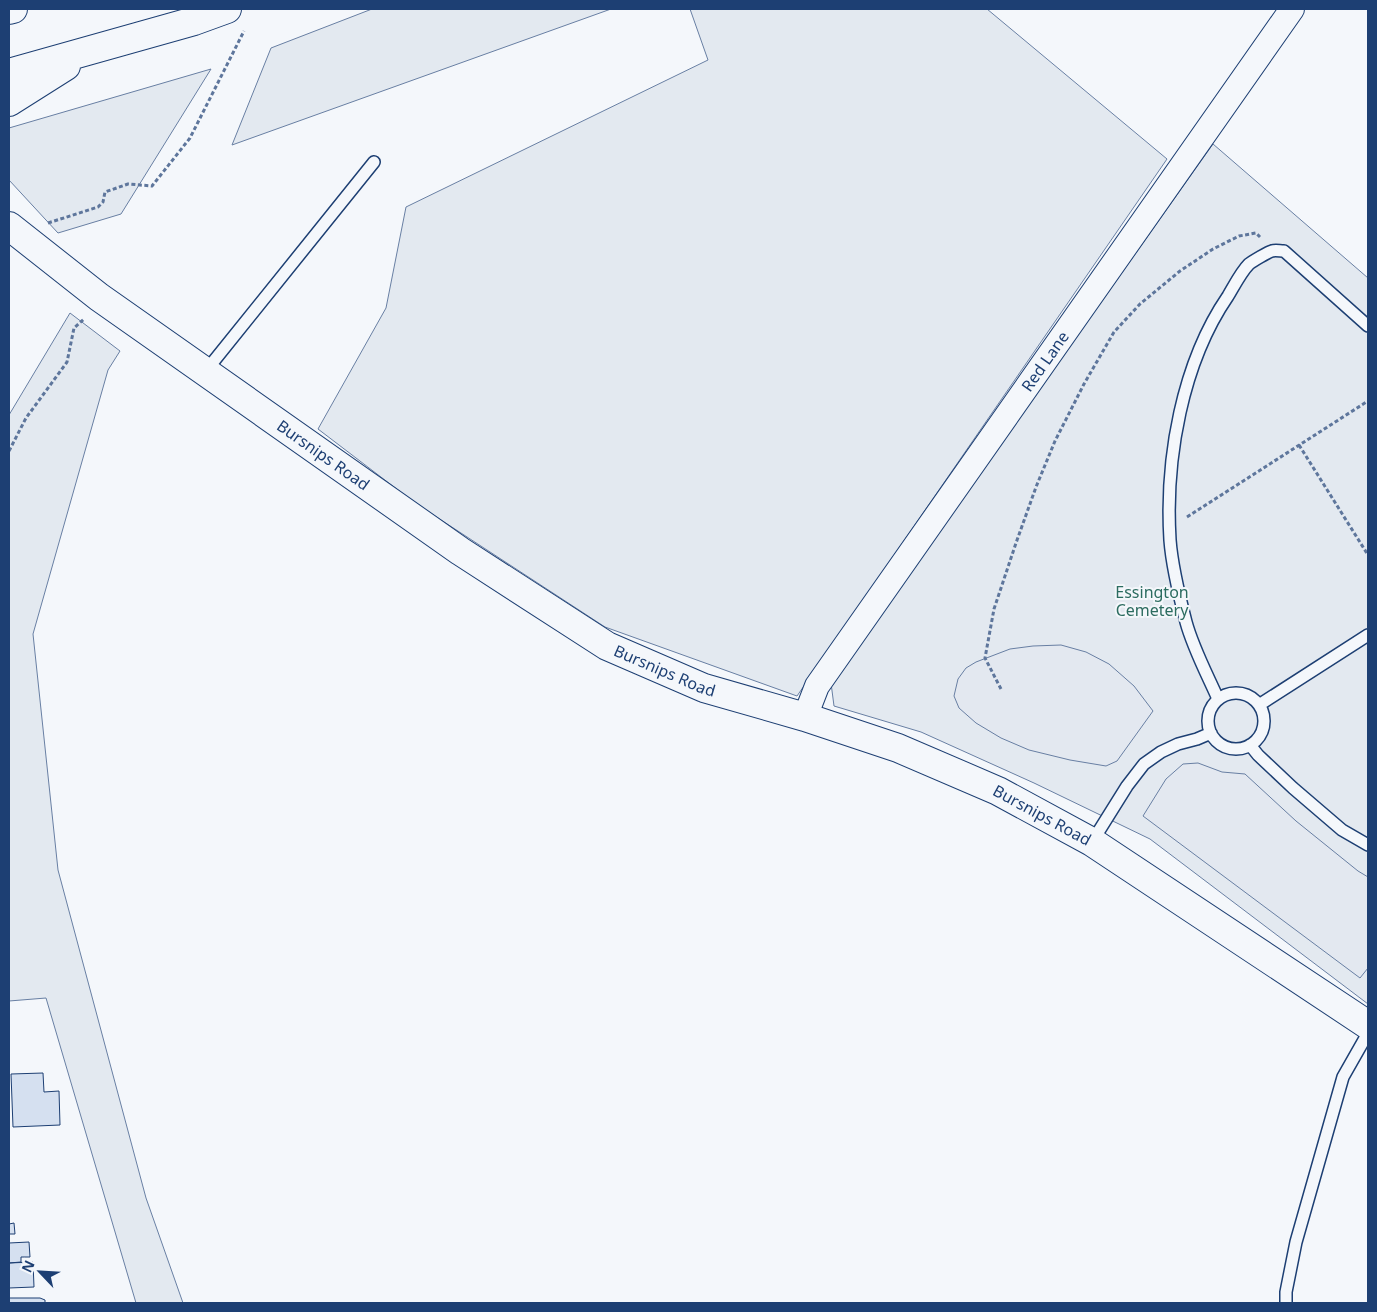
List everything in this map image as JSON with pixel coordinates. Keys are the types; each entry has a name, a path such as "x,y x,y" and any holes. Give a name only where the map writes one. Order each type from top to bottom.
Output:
{"main road":[{"path":"9,10 13,9"},
{"path":"9,73 194,21 237,17"},
{"path":"9,102 92,49"},
{"name":"Bursnips Road","path":"9,226 99,297 205,372 460,551 607,646 704,688 805,717 898,748 989,787 1092,842 1368,1025"}],"street":[{"name":"Red Lane","path":"805,717 817,686 1292,9"}],"lane":[{"path":"205,372 374,162"},
{"path":"1218,699 1186,624 1176,580 1170,540 1173,452 1181,407 1195,359 1217,311 1250,264 1273,250 1284,251 1368,326"},
{"path":"1259,705 1368,635"},
{"path":"1235,693 1244,694 1253,698 1259,705 1263,714 1262,732 1250,745 1241,748 1223,746 1211,733 1208,724 1208,714 1218,699 1235,693"},
{"path":"1092,842 1127,786 1144,764 1161,752 1178,744 1211,733"},
{"path":"1250,745 1293,788 1342,830 1368,845"},
{"path":"1286,1303 1286,1292 1296,1242 1344,1077 1368,1033"}],"path":[{"path":"44,224 98,208 104,202 105,192 120,186 128,184 152,186 190,138 237,17"},
{"path":"1001,689 985,658 994,609 1016,543 1055,441 1084,384 1114,332 1140,304 1180,271 1213,249 1239,236 1256,233 1273,250"},
{"path":"9,450 26,418 67,362 74,328 85,318"},
{"path":"1170,528 1368,401"},
{"path":"1299,445 1368,555"}],"green space":[{"path":"372,9 611,9 232,145 271,48"},
{"path":"690,9 987,9 1167,159 797,696 605,627 415,503 318,429 386,308 406,207 708,60"},
{"path":"211,69 121,214 58,233 9,180 9,128"},
{"name":"Essington Cemetery","path":"1213,144 1368,278 1368,1004 1150,839 1034,783 921,732 834,706 831,683"},
{"path":"70,313 120,351 108,370 33,634 58,870 146,1198 183,1303 136,1303 46,998 9,1001 9,415"}],"shaded area":[{"path":"1061,645 1086,652 1109,664 1134,686 1153,711 1117,761 1106,766 1029,750 1001,738 976,723 959,708 954,696 958,679 966,668 976,662 1010,649"},
{"path":"1198,763 1222,772 1245,774 1296,821 1368,877 1368,968 1360,978 1143,816 1166,779 1183,764"}],"building":[{"path":"43,1073 44,1092 59,1091 60,1125 13,1127 11,1074"},
{"path":"14,1223 15,1234 9,1234 9,1224"},
{"path":"29,1242 30,1257 21,1257 21,1262 9,1263 9,1243"},
{"path":"33,1262 34,1287 9,1288 9,1263"},
{"path":"9,1298 40,1298 45,1300 45,1303 9,1303"}]}
